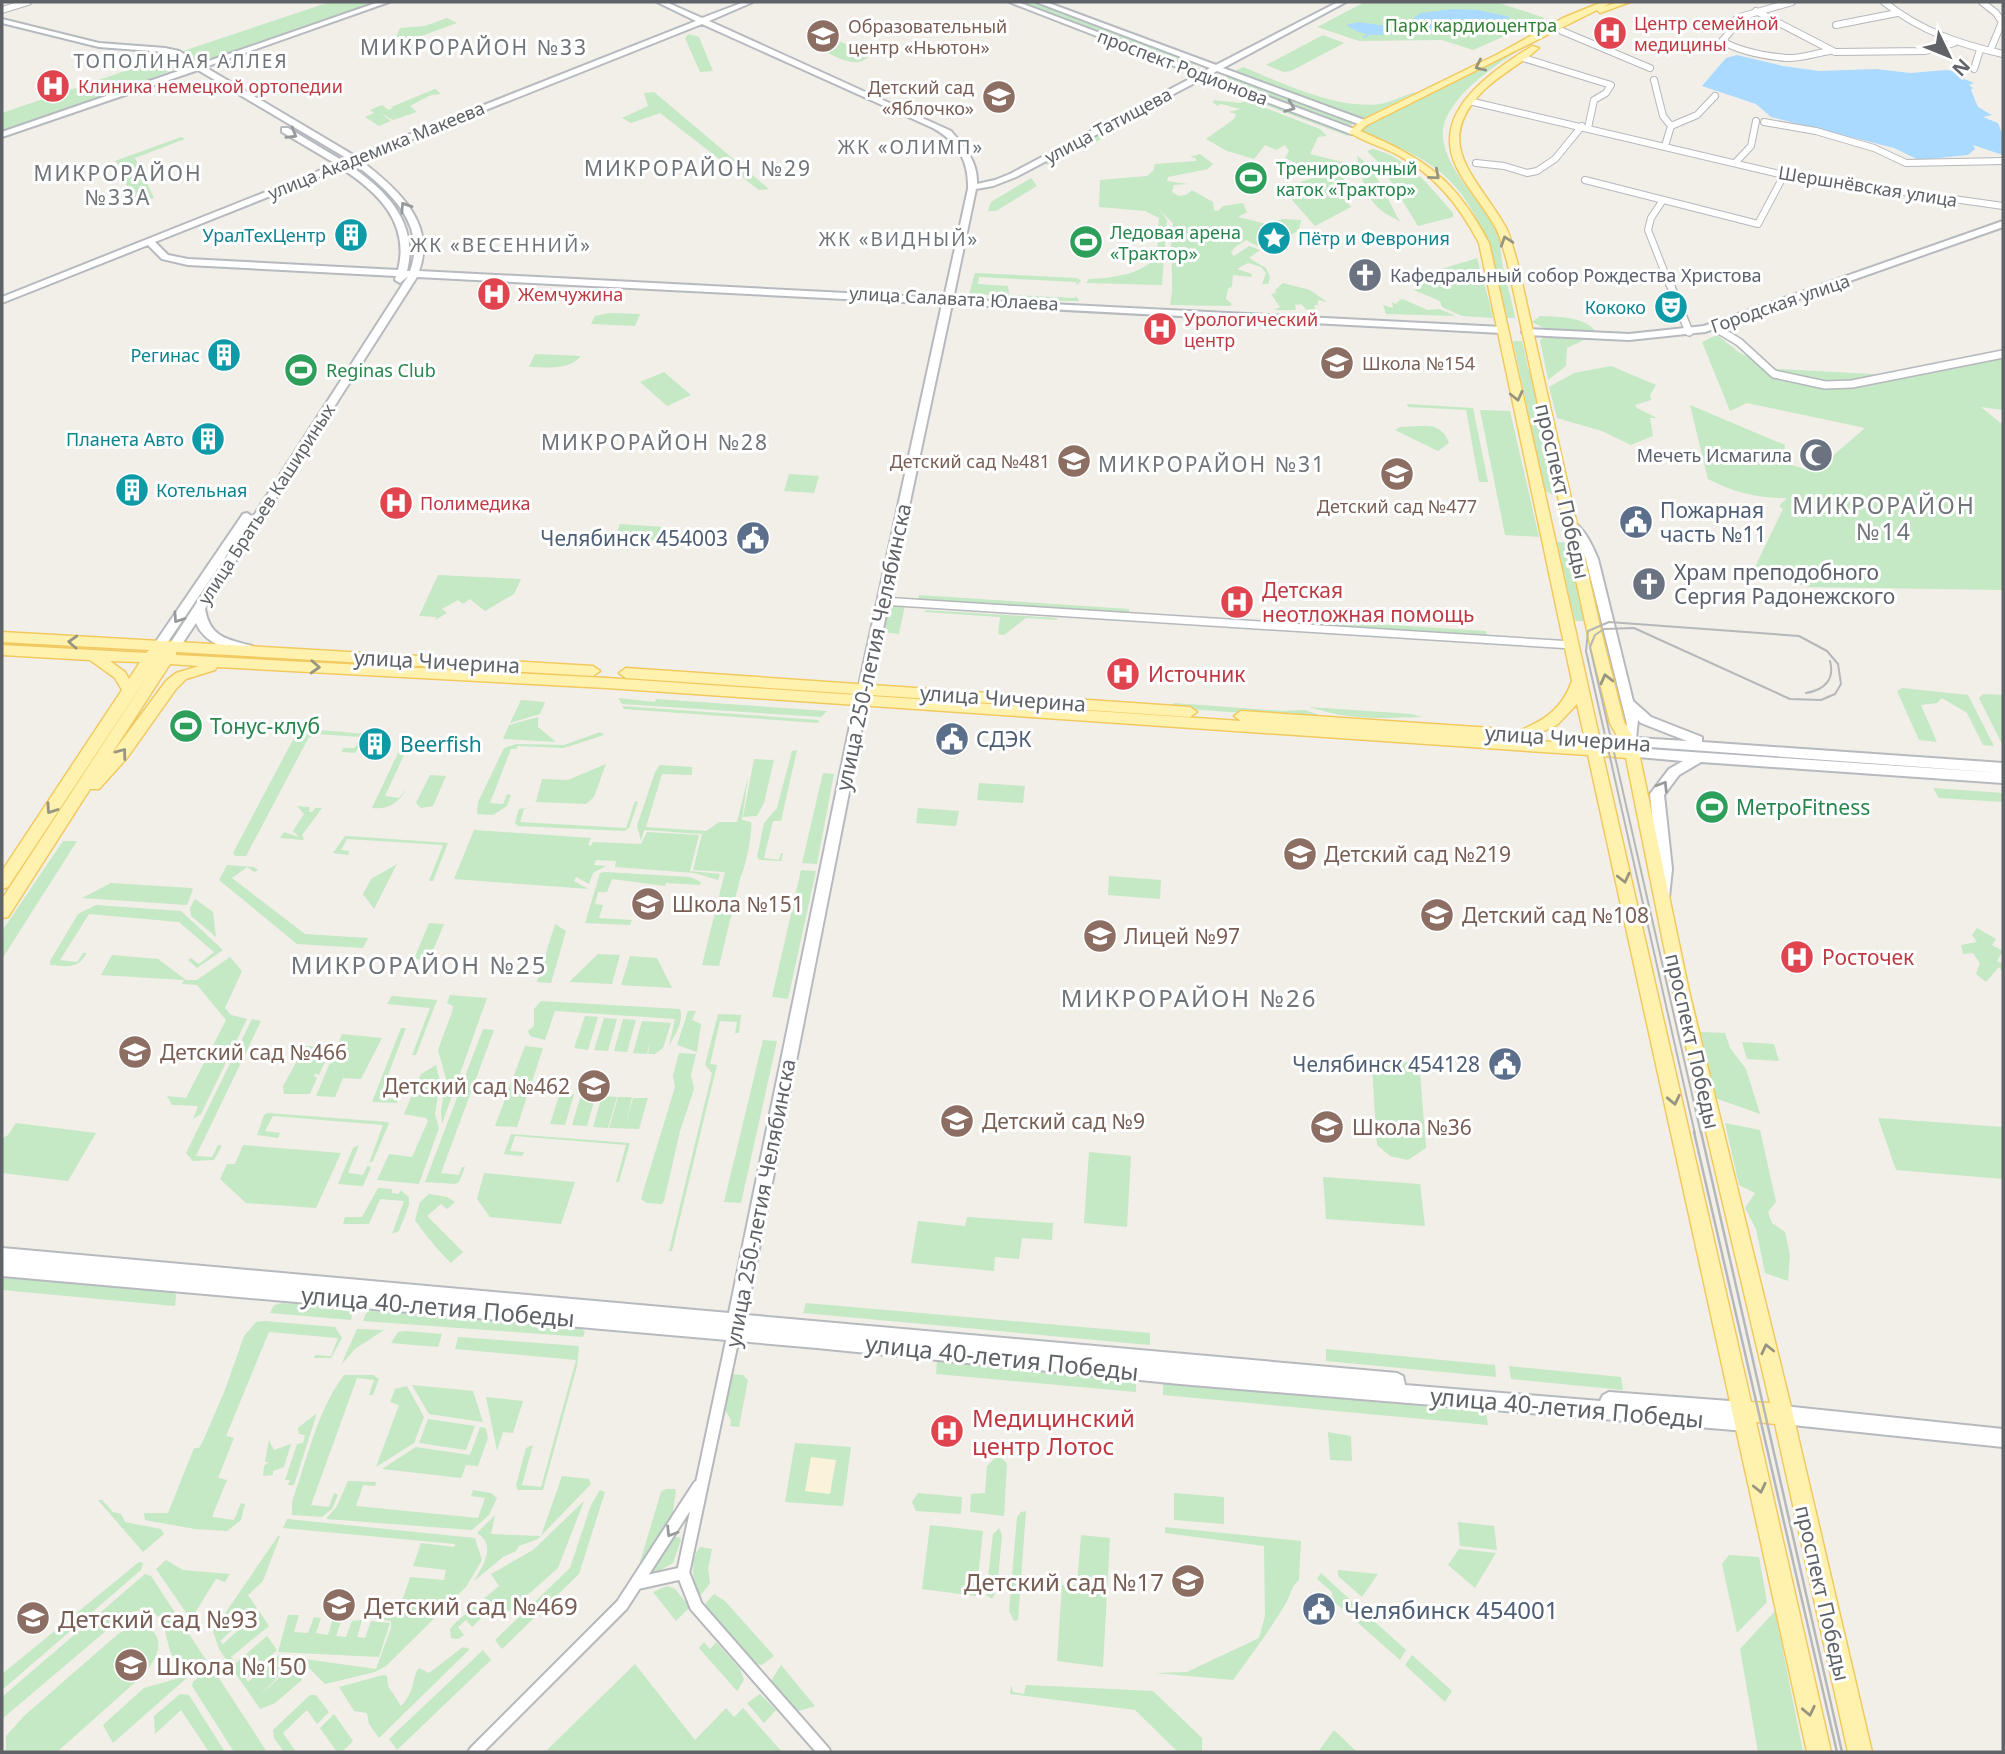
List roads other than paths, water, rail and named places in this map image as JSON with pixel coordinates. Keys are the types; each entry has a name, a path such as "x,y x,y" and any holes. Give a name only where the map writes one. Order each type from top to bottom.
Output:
{"main road":[{"path":"1354,132 1364,123 1500,57 1566,20 1608,2"},
{"path":"1469,101 1520,57 1600,11 1626,2"},
{"name":"проспект Победы","path":"1469,101 1458,119 1453,137 1454,149 1502,229 1617,723 1631,747 1661,899 1860,1752"},
{"name":"проспект Победы","path":"1354,132 1418,161 1441,179 1473,219 1484,243 1506,329 1593,745 1819,1752"},
{"name":"Городская улица","path":"1506,329 1527,329"},
{"path":"1540,499 1565,500"},
{"name":"улица Чичерина","path":"2,637 247,664 862,695"},
{"name":"улица Чичерина","path":"2,650 93,656 256,650 862,695 1631,747"},
{"name":"улица Братьев Кашириных","path":"2,883 129,691 162,653"},
{"name":"улица Братьев Кашириных","path":"2,912 61,822 162,653"},
{"path":"93,656 120,675 129,691"},
{"path":"61,822 122,754 171,685 181,676 205,667 247,664"},
{"path":"1524,735 1541,728 1565,711 1575,698 1580,680"},
{"name":"улица Чичерина","path":"1230,720 1524,735 1593,745"},
{"name":"улица 40-летия Победы","path":"1745,1416 1784,1420"}],"street":[{"path":"2,10 28,2"},
{"path":"2,135 384,2"},
{"name":"улица 250-летия Челябинска","path":"660,2 936,126 964,151 973,172 862,695 683,1573"},
{"name":"улица Академика Макеева","path":"2,300 750,2"},
{"name":"проспект Родионова","path":"1012,2 1354,132"},
{"name":"проспект Родионова","path":"1041,2 1364,123"},
{"name":"улица Татищева","path":"972,185 1002,182 1343,2"},
{"path":"1792,2 1756,11 1732,22 1730,32 1723,41 1740,51 1755,51 1787,58 1830,51 1925,51 1954,43"},
{"path":"1884,2 1897,13 1954,43 2003,54"},
{"path":"1982,2 1996,13 2002,22 1990,51"},
{"path":"1756,11 1830,51"},
{"path":"1836,26 1897,13"},
{"name":"улица Братьев Кашириных","path":"2,21 99,45 172,51 353,159 391,189 413,219 421,245 409,273 380,322 199,609 162,653"},
{"path":"672,33 691,30 723,31"},
{"path":"1562,31 1650,68"},
{"name":"улица Братьев Кашириных","path":"145,49 157,52 341,164 384,197 393,209 407,240 409,273"},
{"path":"1974,69 1980,50"},
{"path":"1476,163 1504,166 1527,173 1537,172 1555,159 1585,127 1594,100 1606,93 1611,85 1520,57"},
{"path":"1654,80 1663,116 1671,126"},
{"path":"1671,126 1697,115 1715,96"},
{"name":"Шершнёвская улица","path":"1469,101 1784,175 2003,206"},
{"path":"1735,163 1751,146 1756,121"},
{"name":"Шершнёвская улица","path":"1764,122 1816,131 1874,148 1906,163 2003,161"},
{"path":"1665,146 1671,126"},
{"path":"1585,180 1758,224 1784,175"},
{"path":"1664,200 1651,218 1648,230 1689,332"},
{"name":"Городская улица","path":"1527,329 1622,337 1689,332 1714,327 2003,224"},
{"name":"улица Салавата Юлаева","path":"148,240 165,257 188,262 1506,329"},
{"name":"улица Братьев Кашириных","path":"162,653 283,464 380,322"},
{"path":"1714,327 1743,346 1751,357 1774,374 1828,386 1861,385 1875,378 2003,354"},
{"path":"1572,525 1584,541 1592,559 1633,724 1631,747"},
{"path":"882,601 1572,645"},
{"path":"199,609 202,628 215,639 256,650"},
{"path":"1626,697 1634,710 1646,720 1664,729 1720,747"},
{"name":"улица Чичерина","path":"1631,747 1720,747 2003,768"},
{"name":"улица Чичерина","path":"1631,747 1704,758 2003,778"},
{"path":"1661,899 1666,876 1657,794 1666,778 1681,766 1704,758"},
{"name":"улица 40-летия Победы","path":"2,1256 124,1273"},
{"name":"улица 40-летия Победы","path":"2,1268 124,1273 1180,1369 1745,1416"},
{"name":"улица 40-летия Победы","path":"1784,1420 2003,1438"},
{"name":"улица 40-летия Победы","path":"1784,1420 2003,1445"},
{"name":"улица 250-летия Челябинска","path":"475,1752 622,1605 703,1480"},
{"path":"638,1583 683,1573 696,1605 824,1752"}],"water":[{"path":"1453,9 1478,10 1510,17 1482,35 1464,32 1372,35 1358,32 1346,25 1359,22 1400,28 1421,13"},
{"path":"1737,55 1819,71 1876,69 1910,73 1947,70 1958,72 1964,79 1974,83 1969,85 1973,88 1971,90 1978,107 1992,115 1983,117 1998,123 2003,136 2003,155 1973,145 1975,149 1968,155 1919,160 1894,148 1771,117 1756,104 1702,86 1726,58"}],"waterway":[{"path":"1364,37 1368,35"}],"tram line":[{"path":"1695,1134 1586,651 1588,631 1609,622 1799,636 1827,651 1838,664 1841,684 1835,694 1821,700 1790,699 1634,628 1604,629 1595,635 1590,647 1701,1134"},
{"path":"1806,693 1827,683 1831,674 1830,661"},
{"path":"1694,1132 1837,1752"},
{"path":"1701,1132 1842,1752"}],"place":[{"name":"Центр семейной медицины","path":"1610,33"},
{"name":"Образовательный центр «Ньютон»","path":"823,36"},
{"name":"Клиника немецкой ортопедии","path":"53,86"},
{"name":"Детский сад «Яблочко»","path":"999,97"},
{"name":"Тренировочный каток «Трактор»","path":"1251,178"},
{"name":"УралТехЦентр","path":"351,235"},
{"name":"Пётр и Феврония","path":"1274,238"},
{"name":"Ледовая арена «Трактор»","path":"1086,242"},
{"name":"Кафедральный собор Рождества Христова","path":"1365,275"},
{"name":"Жемчужина","path":"494,294"},
{"name":"Кококо","path":"1671,307"},
{"name":"Урологический центр","path":"1160,329"},
{"name":"Регинас","path":"224,355"},
{"name":"Школа №154","path":"1337,363"},
{"name":"Reginas Club","path":"301,370"},
{"name":"Планета Авто","path":"208,439"},
{"name":"Мечеть Исмагила","path":"1816,455"},
{"name":"Детский сад №481","path":"1074,461"},
{"name":"Детский сад №477","path":"1397,474"},
{"name":"Котельная","path":"132,490"},
{"name":"Полимедика","path":"396,503"},
{"name":"Пожарная часть №11","path":"1636,522"},
{"name":"Челябинск 454003","path":"753,538"},
{"name":"Храм преподобного Сергия Радонежского","path":"1649,584"},
{"name":"Детская неотложная помощь","path":"1237,602"},
{"name":"Источник","path":"1123,674"},
{"name":"Тонус-клуб","path":"186,726"},
{"name":"СДЭК","path":"952,739"},
{"name":"Beerfish","path":"375,744"},
{"name":"МетроFitness","path":"1712,807"},
{"name":"Детский сад №219","path":"1300,854"},
{"name":"Школа №151","path":"648,904"},
{"name":"Детский сад №108","path":"1437,915"},
{"name":"Лицей №97","path":"1100,936"},
{"name":"Росточек","path":"1797,957"},
{"name":"Детский сад №466","path":"135,1052"},
{"name":"Челябинск 454128","path":"1505,1064"},
{"name":"Детский сад №462","path":"594,1086"},
{"name":"Детский сад №9","path":"957,1121"},
{"name":"Школа №36","path":"1327,1127"},
{"name":"Медицинский центр Лотос","path":"947,1431"},
{"name":"Детский сад №17","path":"1188,1581"},
{"name":"Детский сад №469","path":"339,1605"},
{"name":"Челябинск 454001","path":"1319,1609"},
{"name":"Детский сад №93","path":"33,1618"},
{"name":"Школа №150","path":"131,1665"}],"district":[{"name":"МИКРОРАЙОН №33","path":"474,47"},
{"name":"ТОПОЛИНАЯ АЛЛЕЯ","path":"181,61"},
{"name":"ЖК «ОЛИМП»","path":"911,147"},
{"name":"МИКРОРАЙОН №29","path":"698,168"},
{"name":"МИКРОРАЙОН №33А","path":"118,185"},
{"name":"ЖК «ВИДНЫЙ»","path":"899,239"},
{"name":"ЖК «ВЕСЕННИЙ»","path":"501,245"},
{"name":"МИКРОРАЙОН №28","path":"655,442"},
{"name":"МИКРОРАЙОН №31","path":"1212,464"},
{"name":"МИКРОРАЙОН №14","path":"1884,518"},
{"name":"МИКРОРАЙОН №25","path":"419,964"},
{"name":"МИКРОРАЙОН №26","path":"1189,997"}],"park label":[{"name":"Парк кардиоцентра","path":"1471,25"}]}
